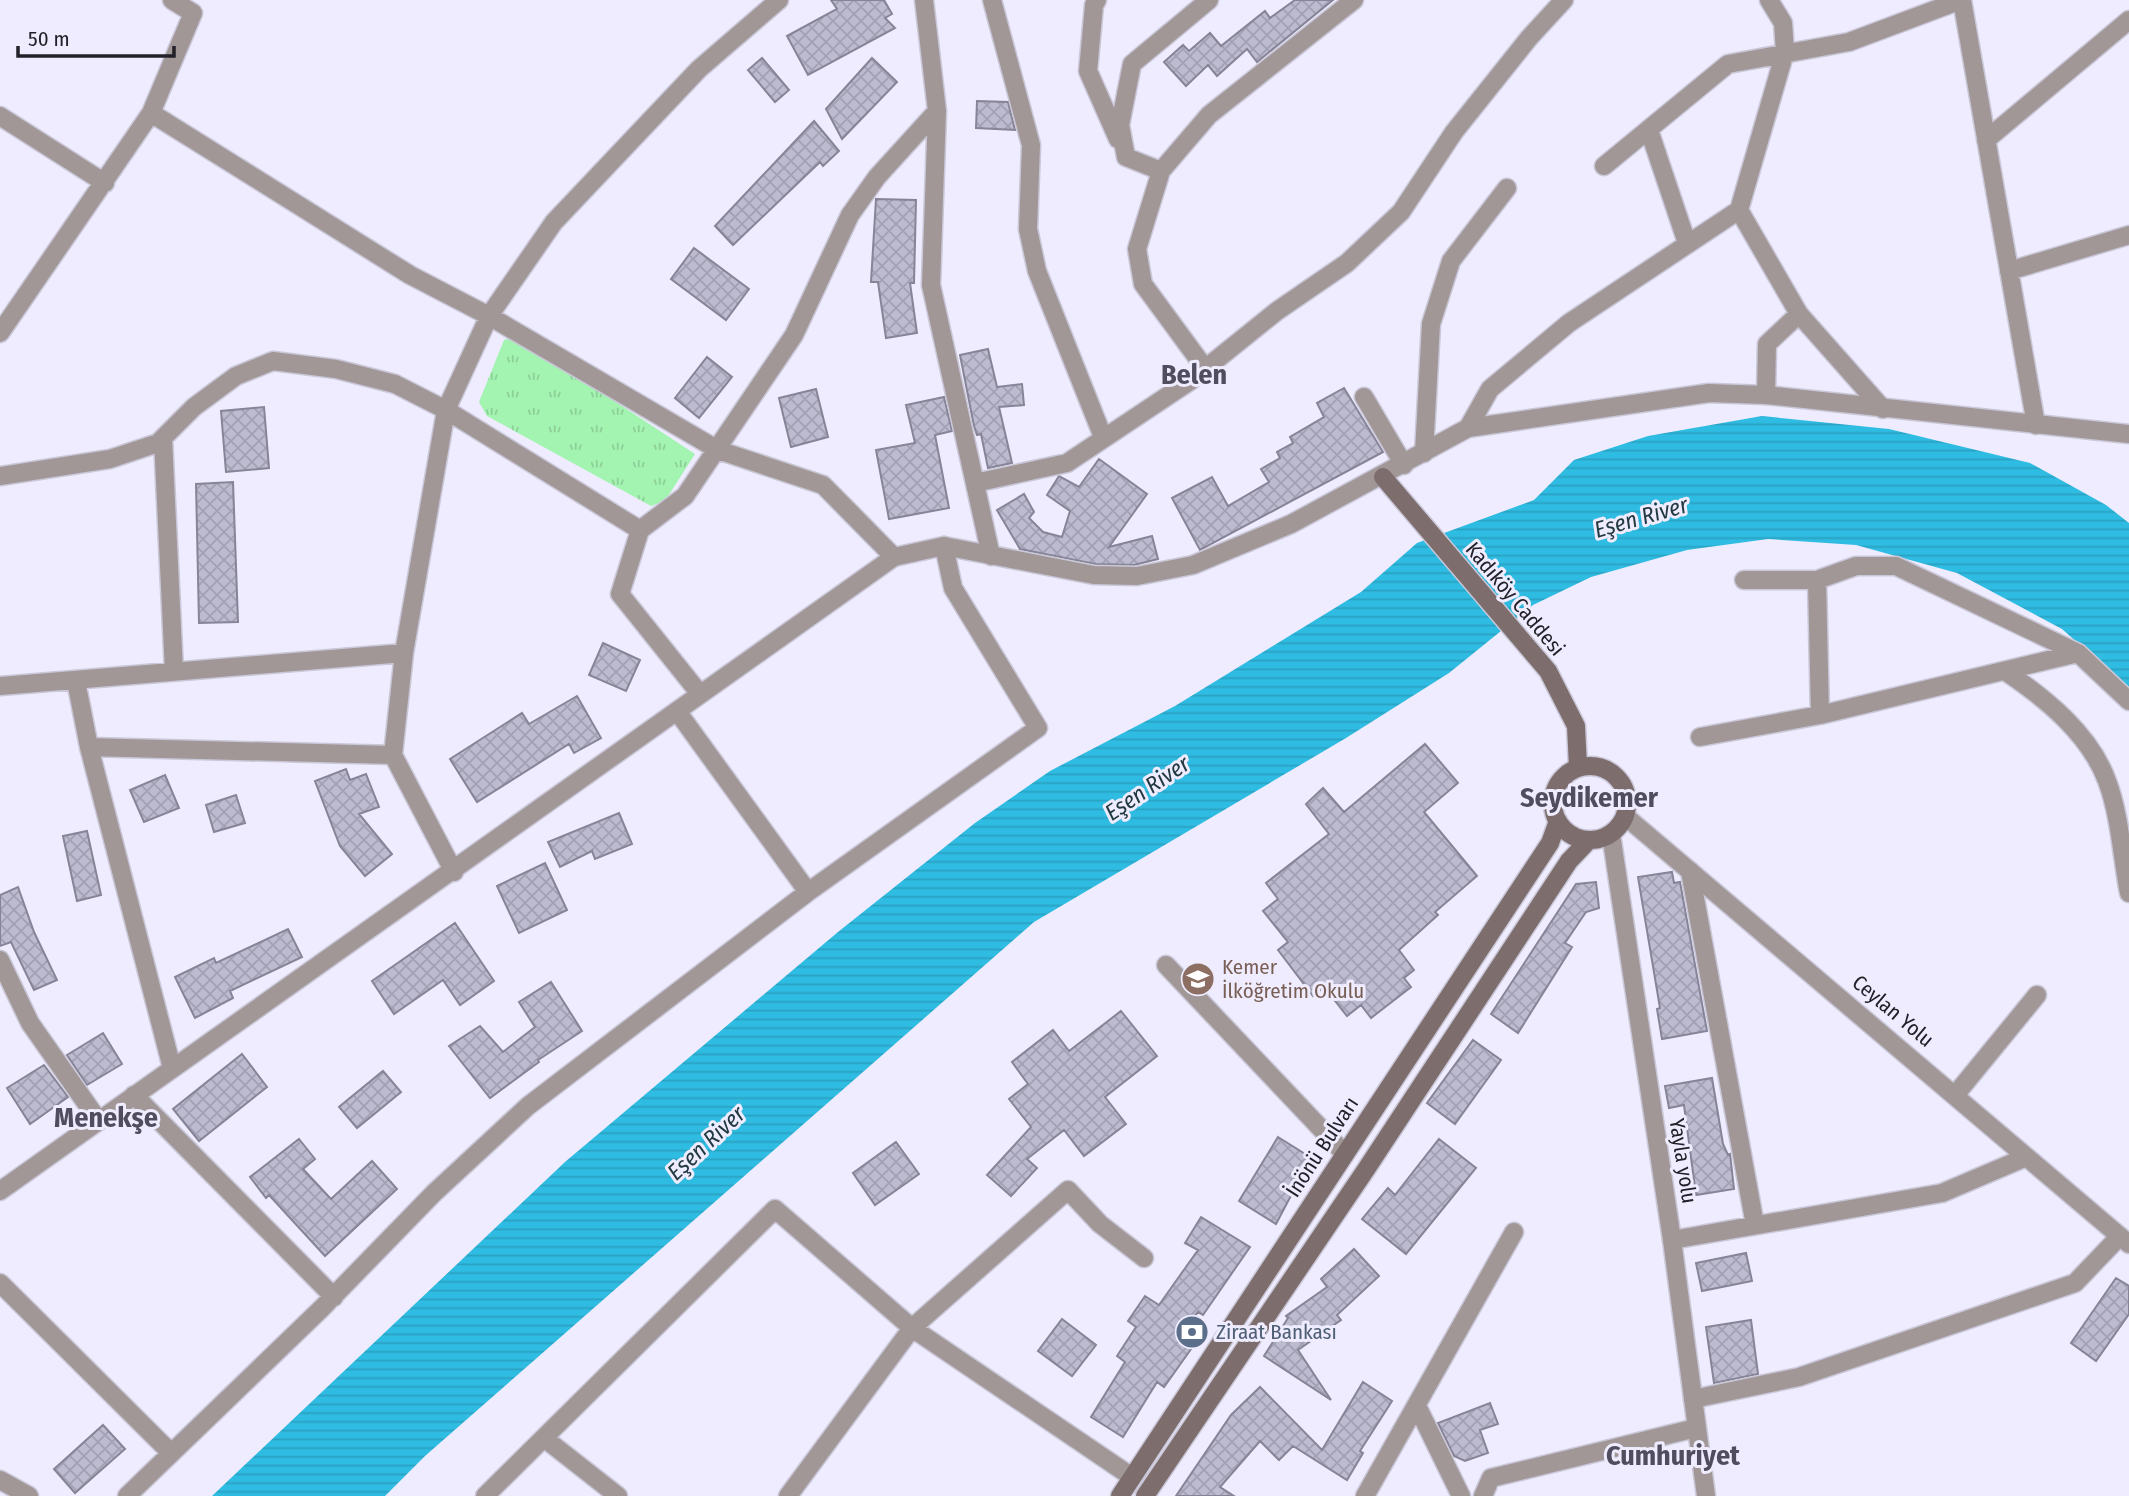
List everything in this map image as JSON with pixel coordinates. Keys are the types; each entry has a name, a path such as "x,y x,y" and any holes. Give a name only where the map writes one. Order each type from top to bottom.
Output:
{"main road":[{"name":"Kadıköy Caddesi","path":"1383,477 1548,671 1576,726 1578,768"},
{"path":"1590,765 1614,774 1626,793 1625,816 1611,834 1589,840 1576,837 1558,821 1553,808 1558,783 1578,768 1590,765"},
{"name":"İnönü Bulvarı","path":"1120,1496 1549,843 1558,821"},
{"path":"1132,1477 1147,1493 1367,1168 1569,861 1589,840"},
{"path":"1345,1154 1367,1168"}],"street":[{"path":"0,333 151,113 193,13 172,0"},
{"path":"454,872 393,755 404,653 446,410 489,316 554,222 699,69 779,0"},
{"path":"924,0 937,111 931,285 990,555"},
{"path":"992,0 1031,145 1028,229 1037,271 1103,438"},
{"path":"1097,0 1094,5 1088,71 1126,157 1161,171"},
{"path":"1126,157 1119,125 1132,64 1209,0"},
{"path":"1204,367 1143,284 1136,249 1161,171 1209,115 1354,0"},
{"path":"975,483 1067,463 1190,381 1204,367 1277,311 1347,263 1401,212 1454,132 1529,38 1564,0"},
{"path":"1468,428 1490,389 1549,340 1687,243 1739,210 1785,52 1783,23 1769,0"},
{"path":"1604,166 1728,64 1849,42 1961,0 2036,425"},
{"path":"1986,140 2129,20"},
{"path":"700,694 620,594 640,530 685,496 718,450 794,335 850,215 877,177 937,111"},
{"path":"151,113 410,275 489,316 718,450 823,485 894,557"},
{"path":"0,116 105,183"},
{"path":"1649,130 1687,243"},
{"path":"1424,453 1432,324 1451,261 1507,188"},
{"path":"1739,210 1799,314 1883,409"},
{"path":"2009,271 2129,236"},
{"path":"1766,395 1767,344 1799,314"},
{"path":"0,476 110,459 158,443 194,407 236,376 273,361 336,369 395,384 446,410 640,530"},
{"path":"0,1191 454,872 894,557 944,546 1094,575 1137,576 1182,568 1291,524 1383,477 1468,428 1709,393 1766,395 2129,434"},
{"path":"1364,397 1404,465"},
{"path":"163,438 174,671"},
{"path":"127,1496 334,1297 433,1192 528,1106 808,892 1038,728 953,588 944,546"},
{"path":"1744,580 1817,580 1856,566 1896,566 2078,653 2129,701"},
{"path":"1817,580 1820,715"},
{"path":"0,686 404,653"},
{"path":"1700,737 1820,715 2078,653"},
{"path":"2005,671 2043,697 2096,755 2108,783 2129,893"},
{"path":"76,681 89,747 172,1068"},
{"path":"677,711 808,892"},
{"path":"89,747 393,755"},
{"name":"Ceylan Yolu","path":"1625,816 1956,1094 2024,1158 2124,1240"},
{"name":"Yayla yolu","path":"1611,834 1672,1240 1706,1496"},
{"path":"1690,871 1755,1224"},
{"path":"0,960 30,1023 98,1120"},
{"path":"1166,965 1345,1154"},
{"path":"1956,1094 2037,995"},
{"path":"134,1095 334,1297"},
{"path":"1672,1240 1942,1193 2024,1158"},
{"path":"788,1496 912,1328 1068,1190 1100,1224 1144,1258"},
{"path":"485,1496 775,1209 912,1328 1132,1477"},
{"path":"1365,1496 1514,1232"},
{"path":"1693,1399 1799,1377 2075,1283 2124,1240"},
{"path":"0,1283 171,1453"},
{"path":"1417,1406 1461,1496"},
{"path":"1483,1496 1491,1478 1696,1428"},
{"path":"544,1438 618,1496"},
{"path":"0,1480 29,1496"}],"green space":[{"path":"517,337 695,454 665,501 651,506 487,416 479,402 504,340"}],"water":[{"name":"Eşen River","path":"1762,416 1889,429 2030,463 2106,505 2129,523 2129,688 2062,629 1957,573 1856,545 1768,539 1687,550 1591,577 1533,605 1449,673 1346,738 1034,922 425,1456 385,1496 212,1496 565,1162 838,932 975,823 1050,771 1175,706 1361,592 1417,543 1534,500 1574,460 1648,436"}],"building":[{"path":"831,0 884,0 892,14 885,18 895,28 808,75 787,36 837,9"},
{"path":"1295,0 1333,0 1257,62 1247,49 1217,76 1208,65 1186,86 1164,62 1183,45 1189,51 1210,33 1221,46 1265,11 1270,18"},
{"path":"762,58 789,90 775,102 748,70"},
{"path":"872,58 897,82 842,139 826,109"},
{"path":"977,101 1008,102 1015,130 976,128"},
{"path":"814,121 839,151 823,166 820,162 733,245 715,226"},
{"path":"876,199 916,200 914,283 910,283 917,333 886,338 878,282 871,282"},
{"path":"694,248 749,289 726,320 671,279"},
{"path":"988,349 997,387 1022,384 1024,405 999,407 1012,463 988,468 981,434 977,435 974,426 960,355"},
{"path":"707,357 732,377 699,418 675,398"},
{"path":"1344,388 1383,452 1200,550 1172,498 1212,477 1228,506 1269,482 1261,469 1280,458 1277,452 1293,443 1290,437 1324,417 1317,403"},
{"path":"816,389 828,437 791,447 779,398"},
{"path":"944,397 952,431 935,435 949,508 889,519 876,450 915,443 906,405"},
{"path":"264,407 269,468 226,472 221,411"},
{"path":"1099,459 1147,494 1109,547 1152,536 1158,559 1134,565 1095,564 1020,549 997,510 1024,494 1034,512 1029,518 1043,532 1062,537 1070,511 1047,495 1059,476 1079,487"},
{"path":"233,482 238,622 199,623 196,484"},
{"path":"603,643 640,660 626,691 589,675"},
{"path":"577,696 601,738 574,753 569,744 477,802 450,759 522,713 529,724"},
{"path":"1425,744 1458,783 1424,812 1477,876 1435,912 1438,915 1399,950 1414,970 1404,978 1411,987 1371,1018 1361,1005 1347,1016 1324,987 1313,996 1278,950 1288,942 1263,911 1278,899 1266,883 1329,834 1306,804 1323,788 1344,812"},
{"path":"346,769 350,780 366,774 379,807 359,814 392,854 365,876 340,846 315,781"},
{"path":"165,775 179,808 144,822 130,790"},
{"path":"236,795 245,823 214,832 206,805"},
{"path":"619,813 632,844 595,859 592,851 560,867 548,842"},
{"path":"87,831 101,895 77,901 63,836"},
{"path":"545,863 567,910 519,933 497,886"},
{"path":"1672,872 1674,883 1680,882 1707,1031 1662,1039 1657,1009 1660,1008 1638,877"},
{"path":"1596,882 1599,908 1586,912 1565,943 1572,947 1518,1033 1491,1014 1576,884"},
{"path":"18,887 34,932 57,980 34,990 11,942 0,946 0,895"},
{"path":"455,923 494,981 460,1005 443,980 394,1014 372,981"},
{"path":"288,929 302,957 230,991 233,998 195,1018 175,977 214,958 216,963"},
{"path":"551,982 582,1031 538,1060 539,1062 490,1098 449,1046 480,1026 503,1052 535,1027 519,1002"},
{"path":"1121,1011 1157,1056 1105,1097 1126,1124 1084,1156 1064,1130 1027,1159 1037,1168 1011,1196 987,1175 1031,1127 1009,1099 1028,1084 1012,1062 1053,1030 1069,1051"},
{"path":"103,1033 122,1064 87,1085 67,1055"},
{"path":"1473,1040 1501,1060 1455,1124 1427,1103"},
{"path":"242,1054 267,1087 199,1141 173,1109"},
{"path":"44,1065 68,1097 30,1124 7,1088"},
{"path":"383,1071 401,1092 357,1128 339,1107"},
{"path":"1712,1078 1723,1144 1728,1155 1730,1154 1734,1189 1696,1195 1684,1105 1669,1108 1665,1086"},
{"path":"1278,1137 1313,1159 1292,1181 1296,1186 1276,1224 1239,1201"},
{"path":"299,1139 315,1159 303,1169 331,1199 372,1161 397,1189 325,1256 269,1195 266,1198 250,1177"},
{"path":"1439,1139 1476,1168 1406,1254 1362,1219 1388,1188 1395,1195"},
{"path":"896,1142 919,1174 875,1205 853,1173"},
{"path":"1201,1217 1250,1247 1203,1315 1198,1312 1192,1319 1197,1324 1193,1329 1201,1335 1164,1387 1157,1382 1123,1437 1091,1417 1125,1362 1117,1356 1136,1327 1128,1321 1145,1296 1159,1305 1198,1250 1185,1243"},
{"path":"1354,1249 1379,1276 1337,1315 1341,1320 1298,1350 1331,1400 1264,1356 1288,1318 1286,1316 1327,1287 1321,1279"},
{"path":"1746,1253 1752,1281 1702,1291 1696,1263"},
{"path":"2116,1278 2129,1286 2129,1314 2096,1361 2071,1343"},
{"path":"1062,1319 1096,1345 1072,1376 1038,1351"},
{"path":"1751,1320 1758,1374 1714,1383 1706,1327"},
{"path":"1363,1382 1392,1401 1360,1451 1363,1453 1347,1480 1293,1446 1279,1460 1260,1441 1220,1487 1234,1496 1176,1496 1231,1415 1260,1387 1322,1450"},
{"path":"1490,1403 1498,1424 1480,1430 1488,1453 1465,1461 1454,1456 1438,1423"},
{"path":"103,1425 125,1449 75,1493 54,1469"}],"place":[{"name":"Kemer İlköğretim Okulu","path":"1198,979"},
{"name":"Ziraat Bankası","path":"1192,1332"}],"district":[{"name":"Belen","path":"1194,374"},
{"name":"Seydikemer","path":"1589,797"},
{"name":"Menekşe","path":"106,1117"},
{"name":"Cumhuriyet","path":"1673,1455"}]}
